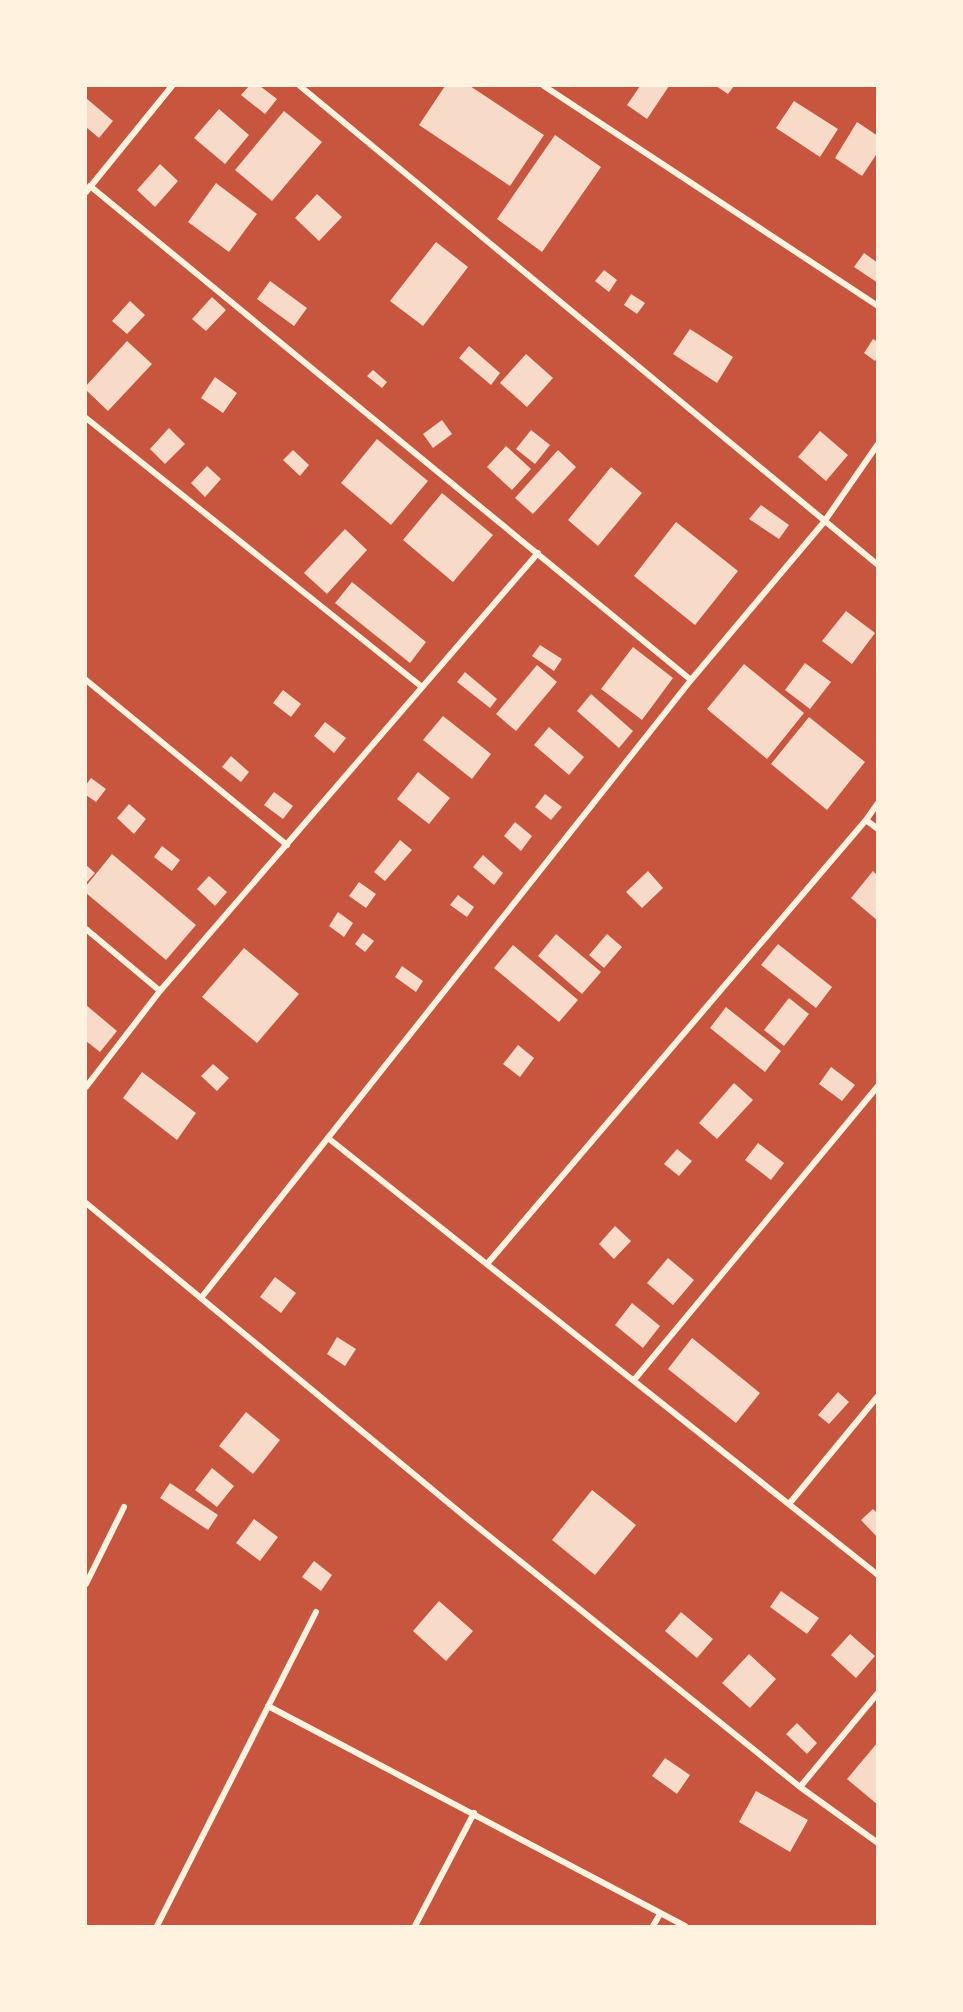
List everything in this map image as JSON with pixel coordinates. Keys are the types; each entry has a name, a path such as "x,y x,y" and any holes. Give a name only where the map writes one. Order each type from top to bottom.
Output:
{"street":[{"path":"172,86 88,189 538,553 691,680"},
{"path":"300,86 878,565"},
{"path":"544,86 878,306"},
{"path":"86,418 422,687"},
{"path":"201,1299 691,680 824,522 878,444"},
{"path":"86,1086 160,991 538,553"},
{"path":"86,680 287,845"},
{"path":"488,1264 866,820 878,803"},
{"path":"866,820 878,829"},
{"path":"86,929 160,991"},
{"path":"634,1380 878,1086"},
{"path":"328,1138 878,1575"},
{"path":"86,1203 800,1787 878,1843"},
{"path":"789,1504 878,1396"},
{"path":"86,1584 124,1507"},
{"path":"156,1926 316,1612"},
{"path":"800,1787 878,1694"},
{"path":"268,1706 684,1926"},
{"path":"415,1926 474,1813"},
{"path":"653,1926 660,1914"}],"building":[{"path":"249,86 260,86 277,99 265,114 241,95"},
{"path":"445,86 470,86 544,135 510,186 419,125"},
{"path":"640,86 669,86 647,119 627,105"},
{"path":"716,86 734,86 728,94"},
{"path":"86,98 113,121 99,138 86,127"},
{"path":"794,101 838,129 820,157 776,128"},
{"path":"219,109 249,135 225,164 194,138"},
{"path":"284,111 322,142 272,201 235,170"},
{"path":"857,122 878,136 878,152 862,176 835,158"},
{"path":"555,135 601,167 542,252 497,219"},
{"path":"160,164 178,181 155,207 137,190"},
{"path":"216,183 257,214 229,252 188,222"},
{"path":"317,194 342,217 319,241 295,218"},
{"path":"436,242 468,267 423,326 390,301"},
{"path":"864,253 878,263 878,283 854,267"},
{"path":"604,270 617,280 609,292 595,281"},
{"path":"270,281 307,308 294,326 257,299"},
{"path":"631,294 645,303 637,314 624,305"},
{"path":"212,297 226,310 206,331 192,319"},
{"path":"130,301 145,315 127,334 112,321"},
{"path":"690,329 733,357 717,383 673,354"},
{"path":"873,339 878,342 878,356 875,361 864,353"},
{"path":"127,341 152,364 108,411 86,390 86,386"},
{"path":"469,346 500,373 491,385 459,358"},
{"path":"526,354 553,378 527,407 500,383"},
{"path":"373,370 387,382 382,388 367,376"},
{"path":"215,377 237,393 223,413 201,398"},
{"path":"442,420 452,434 433,448 423,434"},
{"path":"169,428 185,444 165,464 150,449"},
{"path":"531,430 550,445 535,464 516,449"},
{"path":"820,431 848,455 826,481 798,457"},
{"path":"377,439 428,481 391,525 341,483"},
{"path":"506,446 531,469 512,490 487,467"},
{"path":"293,450 309,465 300,476 283,460"},
{"path":"558,450 576,467 533,514 515,498"},
{"path":"207,466 221,479 205,497 191,483"},
{"path":"611,467 642,493 598,546 568,520"},
{"path":"442,493 493,535 453,582 403,540"},
{"path":"761,505 789,525 779,539 749,519"},
{"path":"676,522 738,571 695,625 634,576"},
{"path":"345,529 367,550 327,594 304,573"},
{"path":"352,582 426,642 410,663 335,603"},
{"path":"846,611 875,633 852,664 822,641"},
{"path":"540,645 562,659 554,671 532,656"},
{"path":"633,647 673,678 642,720 601,689"},
{"path":"805,663 831,682 810,709 785,690"},
{"path":"744,664 804,713 767,759 707,709"},
{"path":"537,665 557,682 516,731 496,714"},
{"path":"465,672 497,699 490,708 457,682"},
{"path":"283,690 301,704 291,717 273,703"},
{"path":"591,694 633,731 619,748 577,711"},
{"path":"443,716 491,754 472,779 423,740"},
{"path":"809,717 865,762 827,810 771,764"},
{"path":"325,722 346,738 334,753 314,736"},
{"path":"549,727 584,757 569,775 534,745"},
{"path":"231,756 249,772 241,782 222,767"},
{"path":"418,772 450,798 429,824 397,799"},
{"path":"91,778 106,789 96,802 86,795 86,785"},
{"path":"274,792 293,806 283,819 264,805"},
{"path":"545,794 562,807 551,820 535,807"},
{"path":"129,804 146,819 134,834 117,818"},
{"path":"515,822 532,836 521,851 504,836"},
{"path":"400,840 412,850 385,881 374,872"},
{"path":"162,846 180,860 172,871 154,857"},
{"path":"112,854 196,925 166,960 86,893 86,886"},
{"path":"483,855 503,873 494,885 473,867"},
{"path":"86,865 95,873 86,883"},
{"path":"648,871 663,888 642,908 626,892"},
{"path":"873,871 878,876 878,921 851,898"},
{"path":"209,876 227,892 215,906 197,889"},
{"path":"359,882 376,894 366,908 349,896"},
{"path":"458,895 474,907 467,917 450,905"},
{"path":"338,912 353,923 344,937 329,926"},
{"path":"363,933 374,941 365,952 355,944"},
{"path":"556,934 601,972 582,994 538,956"},
{"path":"607,934 622,947 604,968 589,955"},
{"path":"778,944 832,987 816,1008 761,965"},
{"path":"513,945 578,1000 559,1022 494,968"},
{"path":"244,948 299,994 257,1043 202,997"},
{"path":"402,966 423,981 416,992 395,977"},
{"path":"789,998 809,1014 784,1046 764,1030"},
{"path":"86,1005 117,1031 100,1052 86,1041"},
{"path":"726,1007 781,1051 765,1072 710,1028"},
{"path":"518,1045 534,1058 520,1077 503,1064"},
{"path":"213,1064 229,1078 217,1091 201,1076"},
{"path":"831,1067 855,1085 842,1101 819,1084"},
{"path":"142,1072 196,1113 177,1140 123,1098"},
{"path":"734,1083 753,1100 717,1139 699,1123"},
{"path":"758,1143 784,1163 771,1180 745,1160"},
{"path":"677,1149 692,1161 679,1176 664,1164"},
{"path":"615,1226 631,1241 614,1259 599,1244"},
{"path":"668,1258 694,1280 673,1305 647,1283"},
{"path":"275,1277 296,1293 281,1313 260,1297"},
{"path":"632,1303 660,1326 643,1348 615,1325"},
{"path":"337,1337 356,1349 345,1366 327,1354"},
{"path":"692,1338 760,1393 736,1423 668,1369"},
{"path":"838,1392 849,1402 829,1424 818,1415"},
{"path":"246,1412 280,1440 253,1474 219,1446"},
{"path":"212,1468 234,1486 217,1507 195,1490"},
{"path":"170,1483 218,1515 208,1530 160,1498"},
{"path":"592,1490 636,1525 595,1575 552,1540"},
{"path":"873,1509 878,1514 878,1538 861,1520"},
{"path":"254,1519 278,1537 260,1561 236,1543"},
{"path":"314,1561 332,1575 321,1591 302,1577"},
{"path":"781,1591 819,1618 807,1634 770,1607"},
{"path":"439,1601 473,1631 446,1661 413,1631"},
{"path":"681,1612 713,1639 697,1658 665,1631"},
{"path":"850,1634 875,1656 856,1678 831,1655"},
{"path":"749,1654 776,1679 750,1708 722,1683"},
{"path":"797,1723 817,1743 807,1754 786,1734"},
{"path":"878,1742 878,1805 847,1779"},
{"path":"665,1758 690,1775 677,1794 652,1776"},
{"path":"756,1791 808,1820 790,1852 739,1822"}]}
